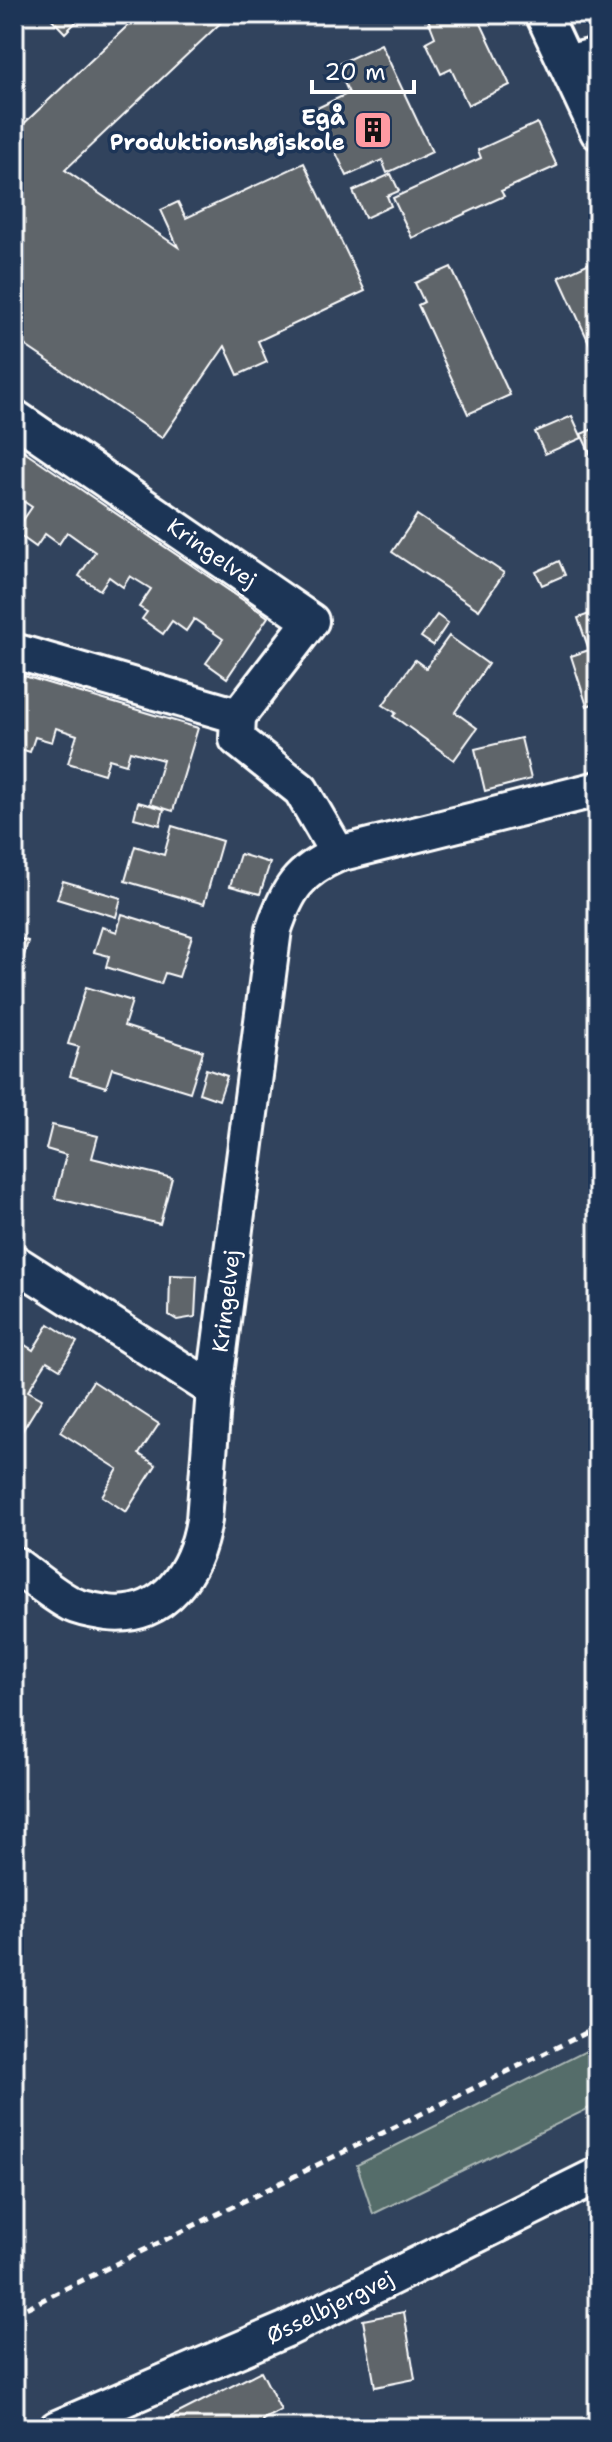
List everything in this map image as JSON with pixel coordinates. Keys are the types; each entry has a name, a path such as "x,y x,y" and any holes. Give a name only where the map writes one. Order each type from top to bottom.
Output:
{"street":[{"path":"543,14 582,59 598,132"},
{"name":"Kringelvej","path":"14,417 311,621 238,716"},
{"path":"14,651 238,716 237,739 301,790 338,854"},
{"name":"Kringelvej","path":"14,1564 70,1604 95,1611 130,1612 160,1601 182,1581 190,1568 201,1538 213,1407 274,929 282,905 295,882 316,863 338,854 598,789"},
{"path":"14,1262 213,1407"},
{"name":"Øsselbjergvej","path":"57,2428 287,2329 598,2175"}],"path":[{"path":"14,2314 598,2027"}],"green space":[{"path":"598,2045 598,2104 373,2214 357,2165"}],"building":[{"path":"47,14 84,14 65,33"},
{"path":"140,14 230,14 65,170 178,247 161,210 178,202 186,218 304,163 365,291 258,341 267,362 238,375 225,346 162,438 14,338 14,133"},
{"path":"426,14 477,15 510,85 468,105 451,69 441,74 426,42 435,37"},
{"name":"Egå Produktionshøjskole","path":"381,44 432,152 387,173 382,160 347,176 315,109 349,93 336,65"},
{"path":"537,123 557,166 501,191 504,196 412,238 393,198 481,158 478,150"},
{"path":"391,174 399,191 387,196 391,206 365,218 353,191"},
{"path":"598,259 598,362 559,277"},
{"path":"451,267 510,395 468,414 418,305 424,302 415,283"},
{"path":"572,416 582,438 545,454 535,432"},
{"path":"598,427 598,470 581,434"},
{"path":"14,444 268,617 227,678 206,663 223,639 194,619 186,631 172,621 163,634 142,619 147,612 139,607 151,589 130,576 123,587 109,577 100,590 79,576 95,552 67,532 59,544 45,534 36,547 15,532 32,507 14,495"},
{"path":"417,515 504,573 479,610 392,552"},
{"path":"559,561 565,575 542,585 536,572"},
{"path":"598,611 598,702 587,706 571,656 589,650 578,618"},
{"path":"437,615 448,623 433,645 421,637"},
{"path":"449,636 488,664 455,712 477,728 454,760 393,716 396,713 383,705 415,660 426,668"},
{"path":"14,673 198,728 173,811 150,804 163,760 130,751 126,764 109,759 104,774 68,763 77,735 56,728 52,742 35,737 30,752 14,747"},
{"path":"521,738 531,779 485,791 475,749"},
{"path":"138,802 164,809 160,825 134,818"},
{"path":"172,826 222,841 204,904 125,881 135,846 164,855"},
{"path":"240,854 270,863 260,894 230,886"},
{"path":"63,881 121,898 116,917 57,899"},
{"path":"122,914 192,936 179,977 165,973 161,984 106,967 109,956 94,952 102,927 117,932"},
{"path":"14,937 28,941 23,960 14,957"},
{"path":"86,987 132,1001 124,1026 203,1051 190,1092 112,1068 106,1087 70,1076 79,1047 68,1044"},
{"path":"206,1069 227,1076 219,1100 199,1093"},
{"path":"52,1125 98,1136 92,1158 172,1178 160,1224 55,1198 66,1155 46,1149"},
{"path":"170,1275 197,1276 195,1317 177,1320 169,1315"},
{"path":"49,1324 77,1342 60,1369 47,1361 28,1391 42,1399 19,1436 14,1432 14,1338 33,1350"},
{"path":"93,1381 159,1424 139,1454 156,1465 126,1512 102,1496 118,1469 60,1432"},
{"path":"404,2312 415,2379 375,2387 363,2320"},
{"path":"261,2371 281,2410 262,2420 266,2428 149,2428"}],"place":[{"name":"Egå Produktionshøjskole","path":"373,130"}]}
